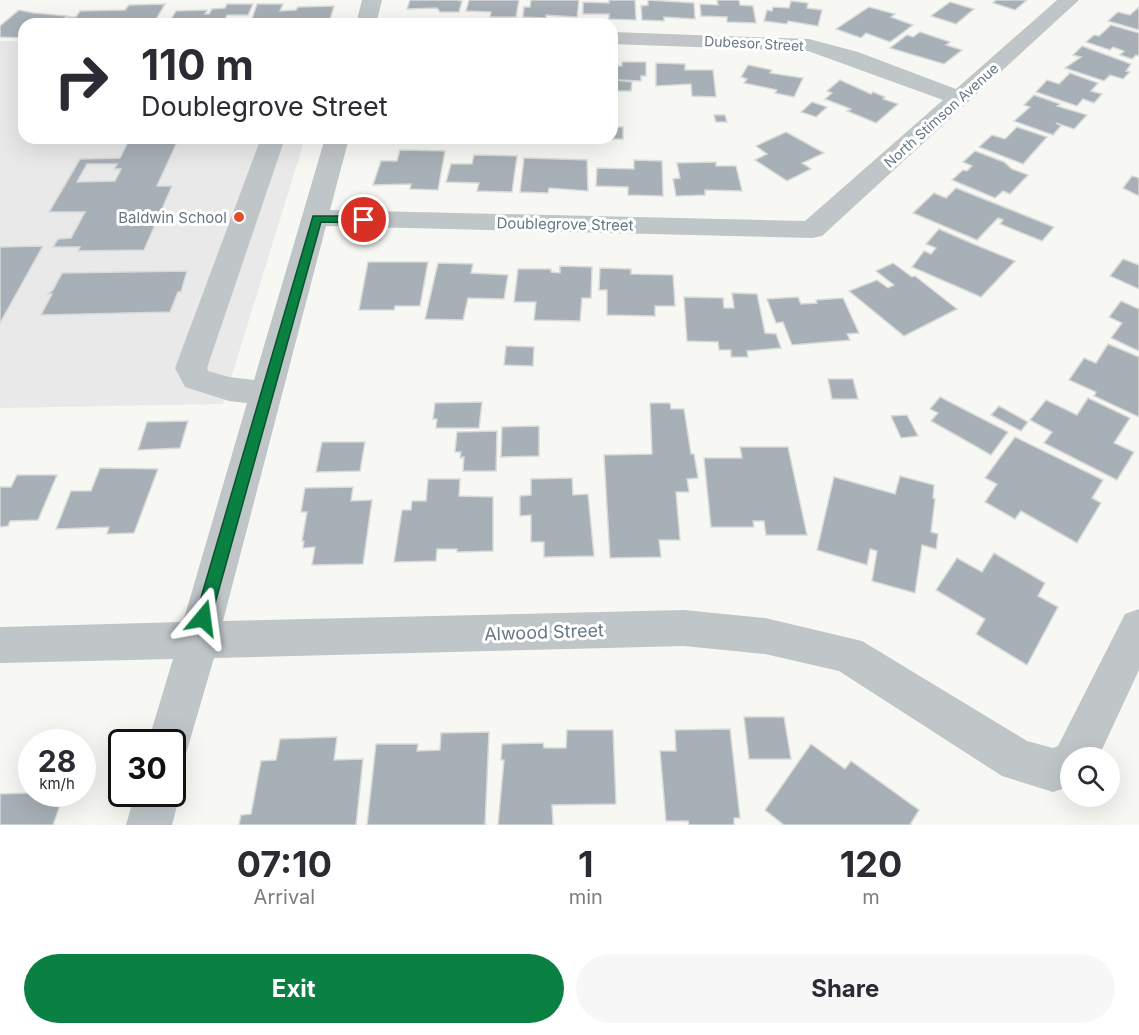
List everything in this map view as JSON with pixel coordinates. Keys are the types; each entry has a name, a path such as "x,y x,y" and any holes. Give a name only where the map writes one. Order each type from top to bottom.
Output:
{"street":[{"path":"368,18 372,0"},
{"name":"North Stimson Avenue","path":"812,230 1069,0"},
{"name":"Dubesor Street","path":"618,38 809,45 850,57 959,98"},
{"path":"267,393 229,389 196,379 191,368 271,144"},
{"path":"173,729 317,218 336,144"},
{"name":"Doublegrove Street","path":"317,218 812,230"},
{"path":"1075,747 1139,627"},
{"name":"Alwood Street","path":"0,645 684,628 765,636 848,654 1018,761 1060,764"},
{"path":"149,825 154,807"}],"shaded area":[{"path":"0,41 18,41 18,144 303,144 223,404 0,408"}],"building":[{"path":"410,0 462,1 459,12 440,12 437,8 407,9"},
{"path":"469,0 519,0 516,17 490,17 491,12 466,11"},
{"path":"531,0 579,0 577,17 546,15 546,18 523,17 524,7 530,7"},
{"path":"609,0 635,0 636,20 609,18 609,14 583,14 583,2 609,3"},
{"path":"648,0 694,3 695,19 664,17 664,21 642,20 641,6 648,5"},
{"path":"717,0 739,0 740,5 753,6 756,23 727,22 727,17 701,16 700,4 718,5"},
{"path":"996,0 1027,0 1015,10 993,3"},
{"path":"791,1 808,3 807,8 822,10 818,26 788,21 787,24 764,21 767,10 772,11 773,7 789,8"},
{"path":"950,2 974,9 956,24 931,16"},
{"path":"165,4 157,18 67,18 76,17 80,11 125,10 129,5"},
{"path":"227,4 253,4 248,15 227,15 226,18 172,18 176,11 207,10 205,14 209,14 212,9 225,8"},
{"path":"257,4 283,4 280,11 296,10 298,7 334,6 330,18 252,18"},
{"path":"869,7 895,14 891,17 913,25 890,42 866,33 861,38 836,29"},
{"path":"1139,7 1139,30 1108,21 1118,12 1130,15"},
{"path":"19,10 67,16 65,18 18,18 18,38 0,37 0,26"},
{"path":"1111,25 1139,33 1139,56 1136,55 1132,59 1120,55 1124,51 1113,47 1110,50 1086,42 1094,35 1099,36"},
{"path":"920,32 950,42 946,45 962,50 944,64 890,48 907,35 913,37"},
{"path":"1082,46 1131,64 1126,71 1130,72 1123,79 1110,75 1104,81 1065,68 1081,57 1073,55"},
{"path":"622,62 646,62 646,76 641,76 641,81 618,80 618,66 622,66"},
{"path":"656,63 685,64 685,70 713,70 716,97 692,96 691,84 656,86"},
{"path":"748,65 772,70 770,73 803,78 794,97 775,93 777,90 744,83 747,79 741,77"},
{"path":"1070,73 1098,83 1091,91 1102,94 1094,103 1083,99 1077,106 1036,92 1047,80 1059,84"},
{"path":"618,80 632,82 631,91 618,91"},
{"path":"840,80 898,104 876,123 847,111 851,109 825,99 832,93 827,91"},
{"path":"1034,95 1060,104 1057,106 1087,115 1074,129 1056,123 1061,126 1053,135 1014,121 1030,107 1024,105"},
{"path":"812,102 827,107 816,117 801,112"},
{"path":"714,115 725,115 727,122 716,122"},
{"path":"618,127 623,127 623,139 618,139"},
{"path":"1017,127 1047,137 1023,164 979,147 992,135 1005,139"},
{"path":"786,132 824,153 802,163 811,169 787,181 755,160 767,154 756,146"},
{"path":"127,144 176,144 157,186 172,186 144,250 78,251 80,247 53,247 58,239 71,238 85,212 49,212 80,159 120,158","holes":["87,164 117,164 114,169 121,169 115,181 77,182"]},
{"path":"400,150 445,151 438,190 410,189 411,184 373,185 381,161 397,161"},
{"path":"975,151 1004,162 1012,169 1028,175 1010,194 1003,191 995,198 952,180 963,170 967,171 972,166 963,162"},
{"path":"474,155 517,156 512,192 477,191 479,183 446,182 451,164 472,164"},
{"path":"524,158 587,160 588,191 549,188 548,193 520,192"},
{"path":"634,160 662,161 663,196 628,195 628,187 596,186 597,168 634,169"},
{"path":"716,162 716,166 736,166 742,191 705,190 705,195 676,196 673,179 680,178 677,163"},
{"path":"1132,176 1139,178 1139,196 1123,188"},
{"path":"956,188 1054,227 1042,241 1000,224 1003,220 998,218 977,240 913,213 934,193 946,198"},
{"path":"939,229 1015,261 981,297 912,267 924,251 931,254 936,248 926,244"},
{"path":"43,246 0,323 0,247"},
{"path":"1123,259 1139,265 1139,289 1110,276"},
{"path":"368,262 428,262 420,306 395,306 394,310 359,310"},
{"path":"438,263 473,264 471,273 508,275 504,299 468,298 463,320 425,319"},
{"path":"893,263 912,277 915,276 957,309 904,336 849,291 877,280 888,288 894,285 876,271"},
{"path":"560,266 592,267 591,298 582,298 580,321 534,320 536,302 514,302 518,269 551,269 551,272 560,273"},
{"path":"600,268 631,269 631,274 673,275 675,306 655,306 655,316 607,315 607,290 599,290"},
{"path":"187,271 181,292 178,292 170,312 41,315 52,294 48,294 53,290 62,273"},
{"path":"732,293 757,294 765,333 776,334 781,348 747,351 748,357 731,357 731,350 719,350 718,342 687,341 684,297 723,298 724,308 734,308"},
{"path":"798,297 801,304 817,303 816,300 843,298 859,333 847,334 850,340 792,345 783,322 776,323 767,299"},
{"path":"1121,301 1139,309 1139,351 1111,338 1122,323 1109,317"},
{"path":"1108,344 1139,357 1139,417 1094,396 1096,392 1069,380 1084,358 1096,363"},
{"path":"506,346 534,347 533,366 504,365"},
{"path":"828,379 853,379 858,399 832,399"},
{"path":"940,397 1008,432 991,455 931,421 938,413 930,409"},
{"path":"1088,398 1130,418 1114,443 1134,452 1117,480 1044,443 1052,432 1030,420 1046,400 1077,415"},
{"path":"482,402 479,428 436,428 437,419 433,419 435,403"},
{"path":"650,403 670,403 671,409 684,409 691,454 694,454 698,478 687,479 689,492 676,492 680,540 659,540 661,557 610,558 604,455 652,454"},
{"path":"999,406 1028,422 1021,431 991,415"},
{"path":"907,415 918,436 901,438 891,416"},
{"path":"188,421 180,448 138,450 147,422"},
{"path":"539,426 539,456 501,457 502,427"},
{"path":"497,431 496,471 463,471 464,457 460,458 461,452 455,452 457,432"},
{"path":"1015,437 1103,480 1092,498 1101,503 1077,543 1021,511 1015,519 985,502 997,484 985,478"},
{"path":"322,442 365,442 360,471 316,472"},
{"path":"740,447 788,447 807,535 766,535 764,521 753,521 754,527 711,527 704,458 742,458"},
{"path":"100,468 158,469 134,533 107,534 109,527 56,529 71,491 91,491"},
{"path":"17,475 57,475 38,520 10,521 8,526 0,527 0,487 11,487"},
{"path":"900,476 934,485 933,498 935,499 931,532 938,534 936,549 922,545 915,593 872,581 877,551 870,549 867,565 817,550 834,477 895,494"},
{"path":"572,478 573,495 588,494 594,556 544,557 544,542 531,542 531,515 520,516 520,496 531,495 531,479"},
{"path":"428,479 460,479 459,496 493,497 493,551 457,552 457,549 437,549 436,561 394,562 402,510 411,510 412,501 426,501"},
{"path":"353,487 351,501 372,500 363,564 312,565 315,547 303,548 304,541 302,541 307,512 301,512 305,488"},
{"path":"994,553 1045,583 1038,596 1058,607 1027,665 976,634 985,619 936,590 957,558 982,572"},
{"path":"744,717 784,717 791,759 749,759"},
{"path":"730,729 740,818 734,818 734,825 689,825 688,821 666,821 660,751 676,751 675,730"},
{"path":"567,730 613,730 616,804 552,805 553,825 498,825 504,760 501,760 502,744 543,743 544,748 566,748"},
{"path":"489,732 485,825 367,825 376,744 418,744 417,751 440,750 441,733"},
{"path":"337,737 334,760 363,759 356,825 239,825 241,815 251,814 261,761 276,760 280,739"},
{"path":"811,744 845,769 851,761 919,810 910,825 784,825 765,810"},
{"path":"18,793 18,807 59,807 53,825 0,825 0,794"}],"place":[{"name":"Baldwin School","path":"239,217"}],"route":[{"path":"203,618 317,218 364,220"}]}
